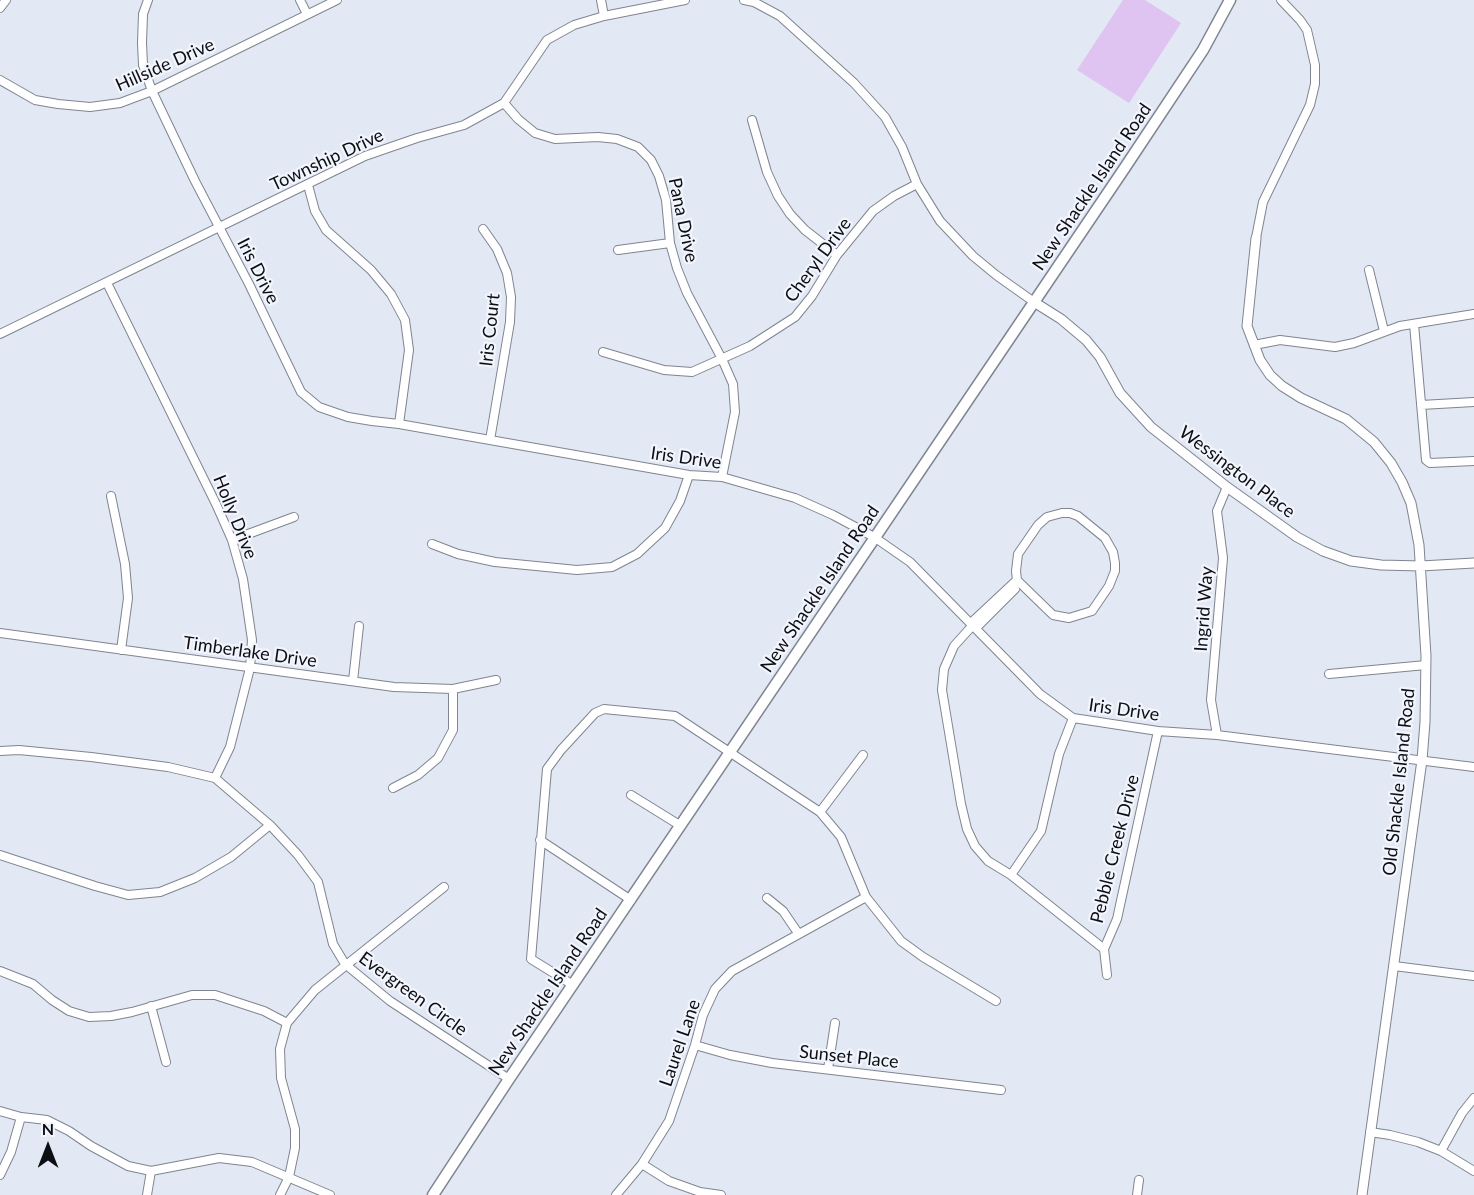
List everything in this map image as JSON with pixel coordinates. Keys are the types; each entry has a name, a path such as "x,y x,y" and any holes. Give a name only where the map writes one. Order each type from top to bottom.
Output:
{"main road":[{"name":"New Shackle Island Road","path":"433,1195 1203,50 1230,0"}],"street":[{"path":"0,8 6,0"},
{"name":"Iris Drive","path":"148,0 143,15 142,43 143,65 152,91 301,392 319,407 348,417 689,475 722,477 795,498 874,537 910,562 1040,694 1074,717 1158,730 1474,767"},
{"path":"300,0 307,14"},
{"name":"Hillside Drive","path":"0,80 35,99 58,104 90,107 120,104 152,91 337,0"},
{"path":"601,0 604,16"},
{"name":"Township Drive","path":"0,334 365,156 464,124 504,103 547,40 574,24 685,0"},
{"path":"744,0 754,2 780,16 854,83 885,117 902,147 917,184 938,219 973,256 1034,302"},
{"name":"Old Shackle Island Road","path":"1281,0 1306,30 1315,65 1315,84 1310,105 1263,202 1256,238 1247,326 1270,375 1301,398 1346,419 1374,442 1391,463 1411,503 1421,566 1426,665 1422,760 1362,1195"},
{"name":"Pana Drive","path":"504,103 535,133 555,139 598,137 617,139 638,147 651,160 659,176 666,200 670,243 687,293 723,359 733,384 735,412 722,477"},
{"path":"752,120 767,172 778,196 805,230 837,255"},
{"name":"Cheryl Drive","path":"603,352 664,370 692,372 750,346 795,317 812,296 837,255 873,211 894,196 917,184"},
{"path":"308,185 315,211 326,230 372,270 391,294 405,320 409,350 399,424"},
{"name":"Iris Court","path":"483,229 497,249 507,273 512,297 510,322 490,440"},
{"path":"618,250 670,243"},
{"path":"1369,270 1384,331"},
{"name":"Holly Drive","path":"107,283 188,445 232,540 243,579 252,640 250,668 230,747 215,778"},
{"name":"Wessington Place","path":"1034,302 1086,340 1100,357 1120,393 1151,427 1227,487 1297,537 1323,551 1351,561 1381,565 1421,566 1474,563"},
{"path":"1254,345 1280,340 1335,347 1354,343 1384,331 1474,314"},
{"path":"1414,324 1426,459 1430,463 1474,460"},
{"path":"1421,405 1474,402"},
{"path":"432,543 458,554 495,562 577,570 612,567 638,554 665,528 680,501 689,475"},
{"name":"Ingrid Way","path":"1216,735 1211,700 1223,558 1217,511 1227,487"},
{"path":"111,496 125,564 128,598 121,650"},
{"path":"1070,513 1078,516 1106,538 1113,552 1115,571 1110,586 1092,611 1080,616 1062,618 1053,615 1018,582 1016,566 1018,554 1038,525 1053,515 1070,513"},
{"path":"232,540 294,517"},
{"path":"1018,582 954,646 944,669 942,690 961,804 967,829 975,846 988,861 1011,875 1104,949"},
{"path":"353,681 359,626"},
{"name":"Timberlake Drive","path":"0,633 394,687 453,689 496,680"},
{"path":"1329,674 1426,665"},
{"path":"393,788 418,775 438,758 453,730 453,689"},
{"path":"573,985 531,959 546,769 588,721 604,709 675,716 820,812 841,837 866,897 901,941 996,1001"},
{"path":"1011,875 1041,831 1059,754 1074,717"},
{"name":"Pebble Creek Drive","path":"1107,975 1104,949 1117,919 1158,730"},
{"name":"Evergreen Circle","path":"0,752 19,750 91,757 168,767 215,778 270,825 298,855 318,882 333,944 345,964 390,1001 509,1079"},
{"path":"820,812 863,755"},
{"path":"631,795 681,826"},
{"path":"0,855 128,895 160,892 195,878 231,857 270,825"},
{"path":"540,840 631,900"},
{"path":"280,1195 289,1177 295,1149 295,1129 281,1077 280,1049 287,1023 315,990 345,964 392,930 444,887"},
{"name":"Laurel Lane","path":"616,1195 642,1164 669,1121 703,1015 720,983 732,971 866,897"},
{"path":"767,898 783,911 798,933"},
{"path":"1394,966 1474,976"},
{"path":"0,971 33,984 69,1011 89,1017 111,1016 192,995 215,995 264,1011 287,1023"},
{"path":"151,1006 166,1062"},
{"path":"828,1069 835,1023"},
{"name":"Sunset Place","path":"695,1045 772,1063 1001,1090"},
{"path":"1442,1152 1462,1113 1474,1098"},
{"path":"0,1111 21,1117 47,1120 128,1166 151,1171 219,1158 252,1162 330,1195"},
{"path":"0,1175 11,1152 21,1117"},
{"path":"1370,1132 1418,1142 1442,1152 1474,1171"},
{"path":"642,1164 669,1181 700,1192 721,1195"},
{"path":"147,1195 151,1171"},
{"path":"1137,1195 1139,1180"}],"shaded area":[{"path":"1123,0 1145,0 1181,23 1129,103 1077,70"}]}
